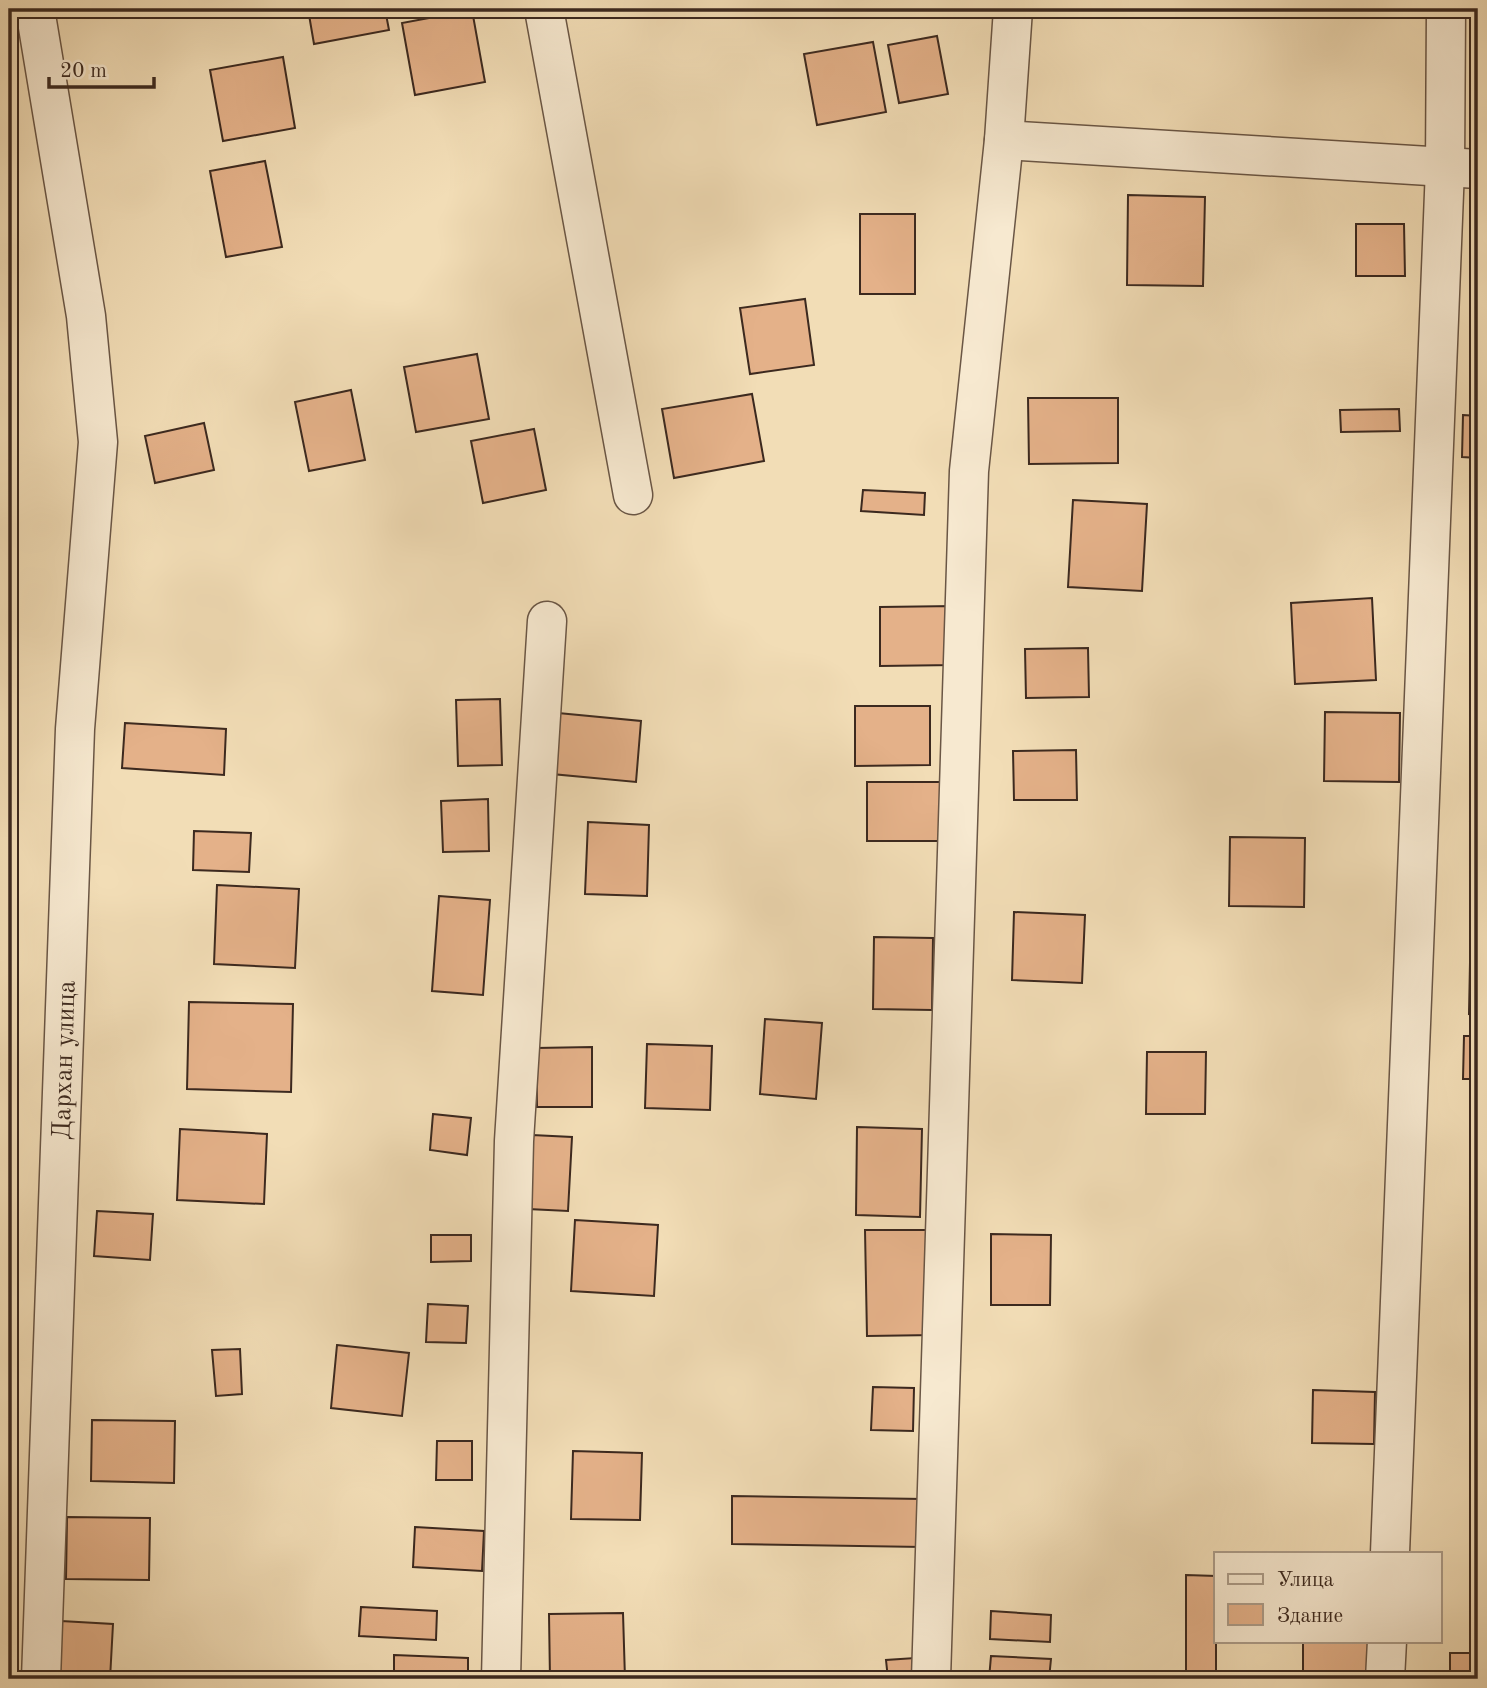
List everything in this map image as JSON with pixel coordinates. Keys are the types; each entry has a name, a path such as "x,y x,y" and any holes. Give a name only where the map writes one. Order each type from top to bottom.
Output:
{"street":[{"name":"Дархан улица","path":"34,9 86,316 98,442 75,729 41,1679"},
{"path":"544,9 633,495"},
{"path":"931,1679 970,471 1004,141 1013,9"},
{"path":"1390,1552 1462,168 1446,9"},
{"path":"1004,141 1462,168"},
{"path":"501,1679 514,1141 547,621"},
{"path":"1385,1679 1387,1642"}],"building":[{"path":"308,9 385,9 389,30 314,44"},
{"path":"472,10 485,82 415,95 402,23"},
{"path":"937,36 948,94 899,103 888,45"},
{"path":"873,42 886,112 817,125 804,54"},
{"path":"283,57 295,128 223,141 210,70"},
{"path":"265,161 282,247 226,257 210,171"},
{"path":"1128,195 1205,197 1203,286 1127,285"},
{"path":"860,214 915,214 915,294 860,294"},
{"path":"1356,224 1404,224 1405,276 1356,276"},
{"path":"805,299 814,365 750,374 740,308"},
{"path":"477,354 489,419 416,432 404,367"},
{"path":"1474,356 1478,357 1478,382 1473,382"},
{"path":"351,390 365,460 309,471 295,402"},
{"path":"752,394 764,461 674,478 662,409"},
{"path":"1028,398 1118,398 1118,463 1029,464"},
{"path":"1399,409 1400,431 1341,432 1340,410"},
{"path":"1463,415 1478,416 1478,458 1462,457"},
{"path":"204,423 214,470 155,483 145,436"},
{"path":"534,429 546,490 483,503 471,441"},
{"path":"863,490 925,493 924,515 861,511"},
{"path":"1073,500 1147,504 1142,591 1068,587"},
{"path":"1372,598 1376,680 1295,684 1291,603"},
{"path":"955,606 955,665 880,666 880,607"},
{"path":"1088,648 1089,697 1026,698 1025,649"},
{"path":"500,699 502,765 458,766 456,700"},
{"path":"855,706 930,706 930,765 855,766"},
{"path":"1325,712 1400,713 1399,782 1324,781"},
{"path":"558,713 641,721 636,782 552,774"},
{"path":"125,723 226,729 224,775 122,768"},
{"path":"1076,750 1077,800 1014,800 1013,751"},
{"path":"867,782 942,782 942,841 867,841"},
{"path":"488,799 489,851 443,852 441,801"},
{"path":"588,822 649,825 647,896 585,894"},
{"path":"1470,822 1478,822 1478,869 1471,869"},
{"path":"194,831 251,833 249,872 193,870"},
{"path":"1230,837 1305,838 1304,907 1229,906"},
{"path":"217,885 299,889 295,968 214,964"},
{"path":"439,896 490,900 483,995 432,991"},
{"path":"1014,912 1085,915 1082,983 1012,980"},
{"path":"1471,912 1478,913 1478,1015 1469,1014"},
{"path":"874,937 933,938 932,1010 873,1009"},
{"path":"189,1002 293,1004 291,1092 187,1089"},
{"path":"765,1019 822,1023 816,1099 760,1094"},
{"path":"1464,1036 1478,1036 1478,1079 1463,1079"},
{"path":"647,1044 712,1046 710,1110 645,1108"},
{"path":"592,1047 592,1107 537,1107 536,1048"},
{"path":"1147,1052 1206,1052 1205,1114 1146,1114"},
{"path":"433,1114 471,1118 467,1155 430,1150"},
{"path":"857,1127 922,1129 920,1217 856,1215"},
{"path":"180,1129 267,1134 264,1204 177,1200"},
{"path":"532,1135 572,1137 568,1211 528,1209"},
{"path":"97,1211 153,1214 150,1260 94,1256"},
{"path":"575,1220 658,1225 654,1296 571,1291"},
{"path":"865,1230 933,1230 935,1335 867,1336"},
{"path":"991,1234 1051,1235 1050,1305 991,1305"},
{"path":"431,1235 471,1235 471,1261 431,1262"},
{"path":"428,1304 468,1306 466,1343 426,1342"},
{"path":"337,1345 409,1353 402,1416 331,1408"},
{"path":"240,1349 242,1394 216,1396 212,1350"},
{"path":"873,1387 914,1388 913,1431 871,1430"},
{"path":"1313,1390 1375,1392 1374,1444 1312,1443"},
{"path":"92,1420 175,1421 174,1483 91,1481"},
{"path":"437,1441 472,1441 472,1480 436,1480"},
{"path":"573,1451 642,1453 640,1520 571,1519"},
{"path":"732,1496 923,1499 923,1547 732,1544"},
{"path":"67,1517 150,1518 149,1580 66,1579"},
{"path":"415,1527 484,1531 482,1571 413,1567"},
{"path":"1186,1575 1214,1576 1216,1679 1186,1679"},
{"path":"361,1607 437,1611 436,1640 359,1636"},
{"path":"991,1611 1051,1615 1050,1642 990,1639"},
{"path":"623,1613 625,1679 550,1679 549,1614"},
{"path":"61,1621 113,1624 110,1679 57,1679"},
{"path":"1303,1642 1379,1642 1379,1679 1303,1678"},
{"path":"1450,1653 1478,1653 1478,1679 1450,1679"},
{"path":"394,1655 468,1658 468,1679 394,1679"},
{"path":"991,1656 1051,1659 1049,1679 989,1679"},
{"path":"915,1658 916,1679 888,1679 886,1660"}]}
